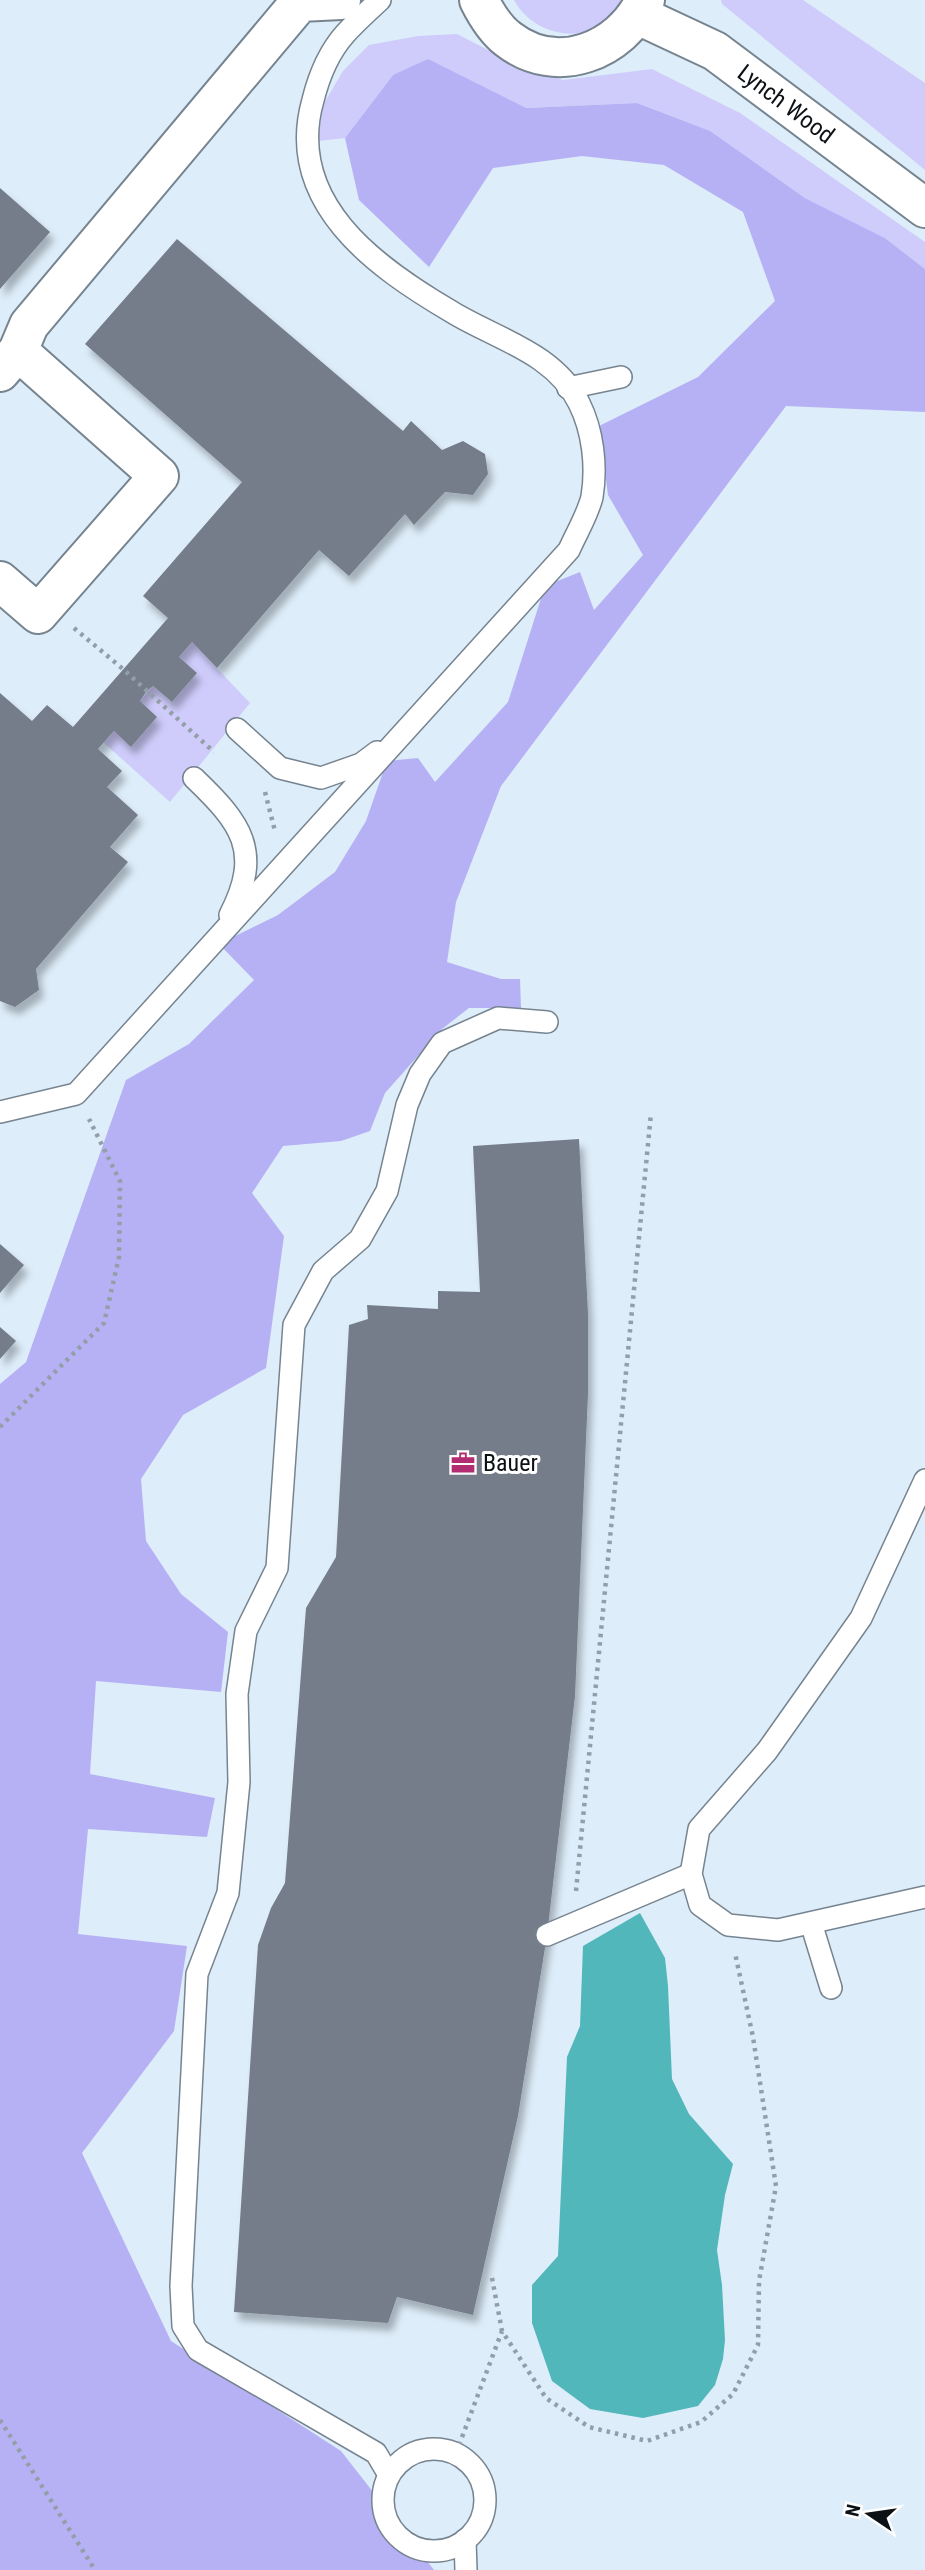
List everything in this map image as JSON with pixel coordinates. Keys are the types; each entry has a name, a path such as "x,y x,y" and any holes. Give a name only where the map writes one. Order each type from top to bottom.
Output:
{"street":[{"path":"0,581 38,614 159,476 9,361 29,326 300,2 341,0"},
{"name":"Lynch Wood","path":"479,0 492,22 509,40 530,51 554,57 578,56 601,48 622,35 642,7 715,51 925,208"}],"lane":[{"path":"0,1112 76,1094 569,551 592,498 594,451 579,403 554,368 513,343 454,314 389,273 354,241 328,208 313,178 307,150 308,126 320,75 344,35 380,0"},
{"path":"568,388 621,377"},
{"path":"237,729 280,768 321,778 361,764 406,730"},
{"path":"194,778 221,803 241,833 248,864 238,901 219,936"},
{"path":"389,2475 376,2453 198,2350 183,2326 181,2286 197,1974 228,1893 239,1782 237,1694 246,1631 277,1569 294,1325 323,1271 360,1239 387,1191 407,1105 420,1074 442,1043 498,1018 547,1022"},
{"path":"925,1480 862,1618 767,1751 699,1829 691,1874 700,1905 728,1925 778,1930 925,1897"},
{"path":"547,1934 691,1874"},
{"path":"811,1923 831,1988"},
{"path":"426,2449 456,2453 470,2464 480,2477 485,2495 477,2528 465,2540 449,2549 432,2551 415,2547 400,2538 389,2525 383,2508 389,2475 398,2463 411,2454 426,2449"},
{"path":"465,2540 466,2570"}],"path":[{"path":"46,605 123,669 212,751"},
{"path":"0,1427 104,1323 119,1257 120,1181 76,1094"},
{"path":"573,1923 651,1113"},
{"path":"492,2278 502,2330 546,2398 589,2427 647,2441 701,2422 733,2394 758,2345 759,2281 776,2186 753,2037 728,1925"},
{"path":"456,2453 502,2330"},
{"path":"0,2420 95,2570"}],"shaded area":[{"path":"514,0 625,0 606,22 594,29 568,34 555,32 531,20"},
{"path":"721,0 803,0 925,83 925,170 722,4"},
{"path":"457,34 519,66 563,80 652,69 740,113 925,242 925,269 885,238 805,198 709,131 637,103 526,108 393,75 345,138 318,141 323,105 343,71 369,45 418,36"},
{"path":"428,59 526,108 637,103 710,131 805,198 885,238 925,269 925,412 786,406 501,786 456,902 447,962 501,979 520,979 521,1008 469,1008 442,1029 385,1093 370,1131 341,1141 283,1146 252,1193 284,1236 266,1368 183,1415 141,1479 146,1541 181,1594 228,1632 221,1692 96,1681 90,1774 215,1798 207,1837 88,1829 78,1934 187,1946 174,2031 82,2153 171,2341 341,2451 434,2570 0,2570 0,1384 26,1362 126,1080 189,1044 254,980 219,944 278,915 335,872 366,821 387,761 418,758 435,782 508,702 545,586 580,572 594,610 643,555 608,495 599,426 698,377 775,301 743,212 664,165 582,156 493,168 429,267 359,200 345,138 393,75"},
{"path":"192,642 250,703 170,802 104,743 114,731 132,746 157,717 140,701 153,686 172,702 197,673 179,657"},
{"path":"640,1913 665,1958 672,2079 689,2114 733,2164 725,2195 717,2250 725,2340 723,2359 715,2385 698,2406 643,2418 590,2409 552,2381 532,2323 532,2285 558,2256 567,2057 580,2026 583,1946"}],"building":[{"path":"0,188 50,232 0,289"},
{"path":"177,239 403,431 411,421 442,450 463,441 485,454 488,474 473,495 445,492 414,525 405,514 349,576 319,550 217,668 192,642 179,657 197,673 172,702 153,686 146,692 140,701 157,717 131,747 114,731 98,749 122,771 107,787 138,815 110,847 128,862 36,969 39,990 15,1007 0,1001 0,693 32,721 47,705 73,727 168,618 143,596 242,482 85,344"},
{"path":"579,1139 588,1314 588,1393 575,1696 547,1935 518,2116 473,2315 397,2297 388,2323 234,2312 258,1945 271,1908 285,1883 306,1608 336,1557 349,1325 368,1319 367,1305 438,1309 438,1291 480,1292 473,1146"},
{"path":"0,1244 24,1265 0,1293"},
{"path":"0,1327 16,1341 0,1359"}],"place":[{"name":"Bauer","path":"463,1463"}]}
